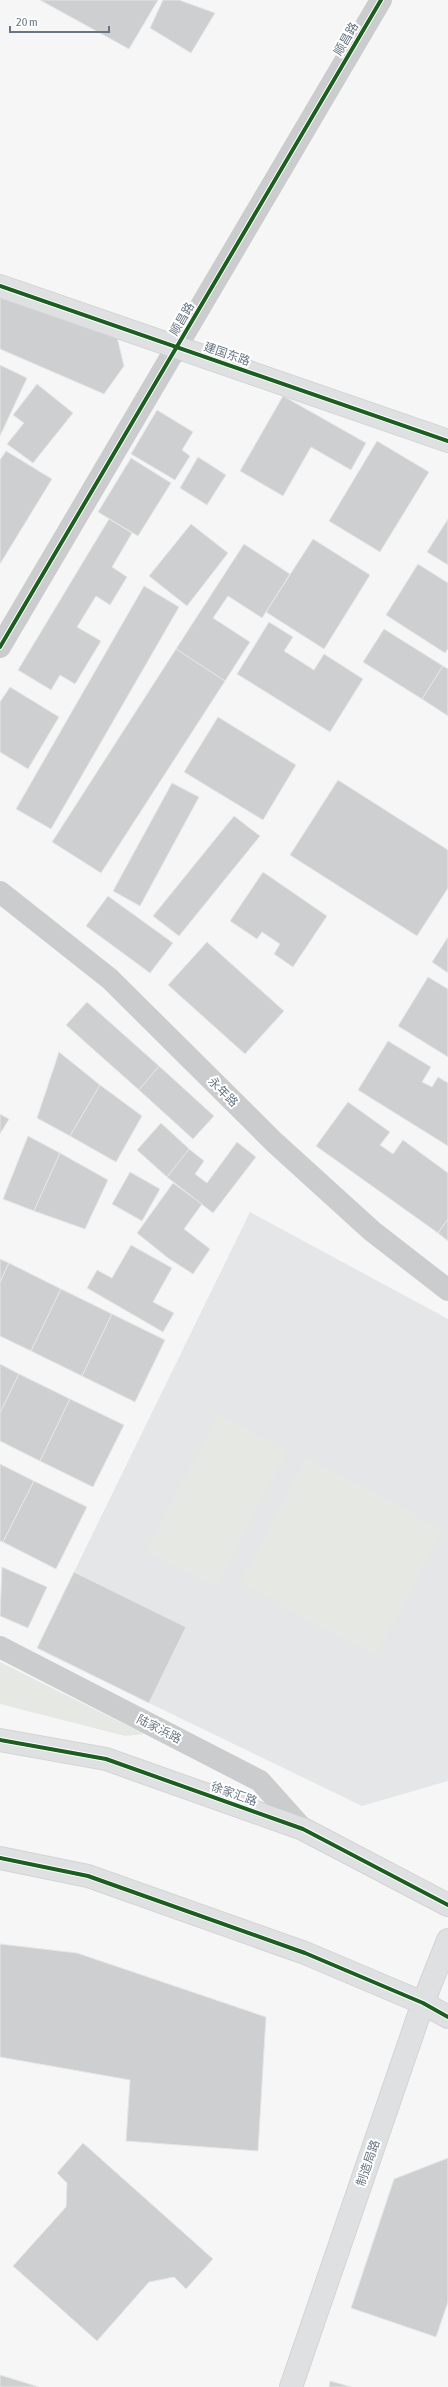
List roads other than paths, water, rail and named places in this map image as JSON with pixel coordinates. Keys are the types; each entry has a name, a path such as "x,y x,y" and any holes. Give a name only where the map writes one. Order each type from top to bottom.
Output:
{"main road":[{"name":"建国东路","path":"0,286 448,441"},
{"name":"徐家汇路","path":"0,1740 106,1759 303,1829 448,1904"},
{"path":"0,1858 88,1876 305,1953 423,2003 448,2017"},
{"name":"制造局路","path":"291,2387 423,2003 448,1940"}],"street":[{"name":"顺昌路","path":"0,647 381,0"},
{"name":"永年路","path":"0,892 110,979 274,1142 372,1231 448,1290"},
{"name":"陆家浜路","path":"0,1647 260,1781 303,1829"}]}
